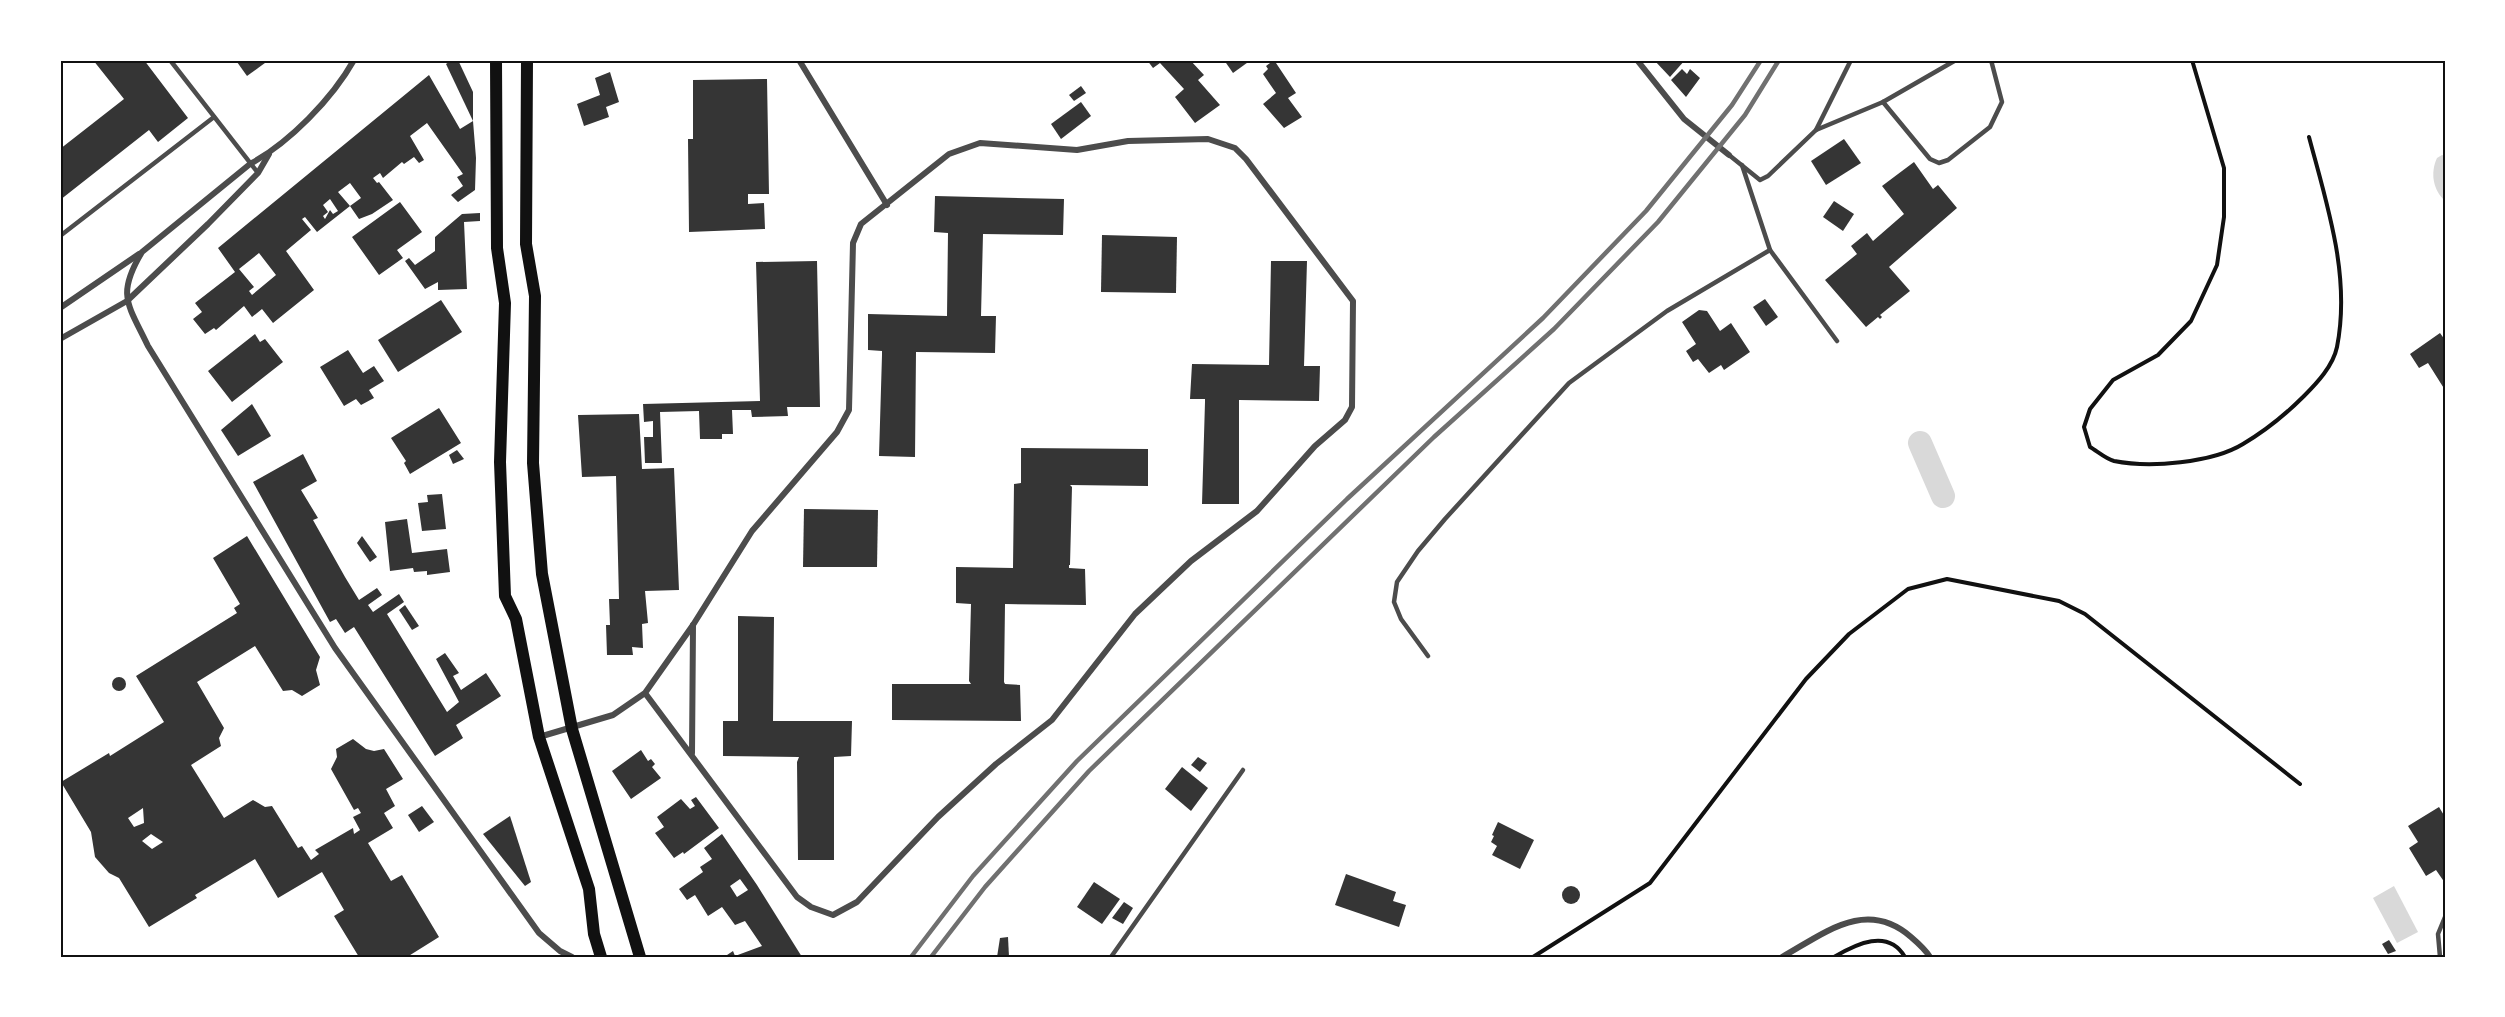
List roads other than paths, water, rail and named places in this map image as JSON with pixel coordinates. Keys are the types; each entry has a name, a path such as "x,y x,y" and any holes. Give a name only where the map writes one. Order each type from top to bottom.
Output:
{"main road":[{"path":"496,60 497,248 505,303 500,462 505,596 516,619 539,738 589,889 594,934 601,957"},
{"path":"527,60 526,244 535,296 533,463 542,574 572,729 640,957"}],"street":[{"path":"60,339 127,302 258,173 270,154 334,90 354,60"},
{"path":"411,60 422,60"},
{"path":"800,60 887,205"},
{"path":"1637,60 1684,119 1729,155"},
{"path":"539,738 613,715 645,693 693,625 752,531 837,432 849,410 853,243 861,224 949,154 980,143 1077,150 1128,141 1208,139 1234,148 1246,159 1353,301 1352,407 1345,420 1315,446 1257,511 1191,561 1135,614 1052,720 996,764 938,818 857,902 833,915 811,907 797,897 692,753 645,693"},
{"path":"60,308 142,252 250,164 270,154"},
{"path":"142,252 132,268 126,286 127,302 148,346 335,648 394,734 540,933 560,951 572,957"},
{"path":"692,753 693,625"},
{"path":"1782,957 1839,925 1868,917 1898,926 1925,949 1930,957"}],"lane":[{"path":"170,60 258,173"},
{"path":"1729,155 1760,180 1768,176 1816,130 1851,60"},
{"path":"1816,130 1883,102 1956,60"},
{"path":"1883,102 1930,159 1939,163 1948,160 1990,128 2002,102 1990,60"},
{"path":"60,236 214,117"},
{"path":"1742,165 1770,250 1837,341"},
{"path":"1428,656 1401,619 1394,602 1397,582 1418,551 1569,383 1667,311 1770,250"},
{"path":"1111,957 1243,770"},
{"path":"2440,957 2438,934 2445,917"}],"waterway":[{"path":"1920,443 1943,496"}],"railway":[{"path":"911,957 973,876 1077,761 1347,499 1543,318 1646,211 1732,105 1761,60"},
{"path":"931,957 985,887 1089,771 1434,437 1554,329 1658,222 1745,115 1779,60"}]}
